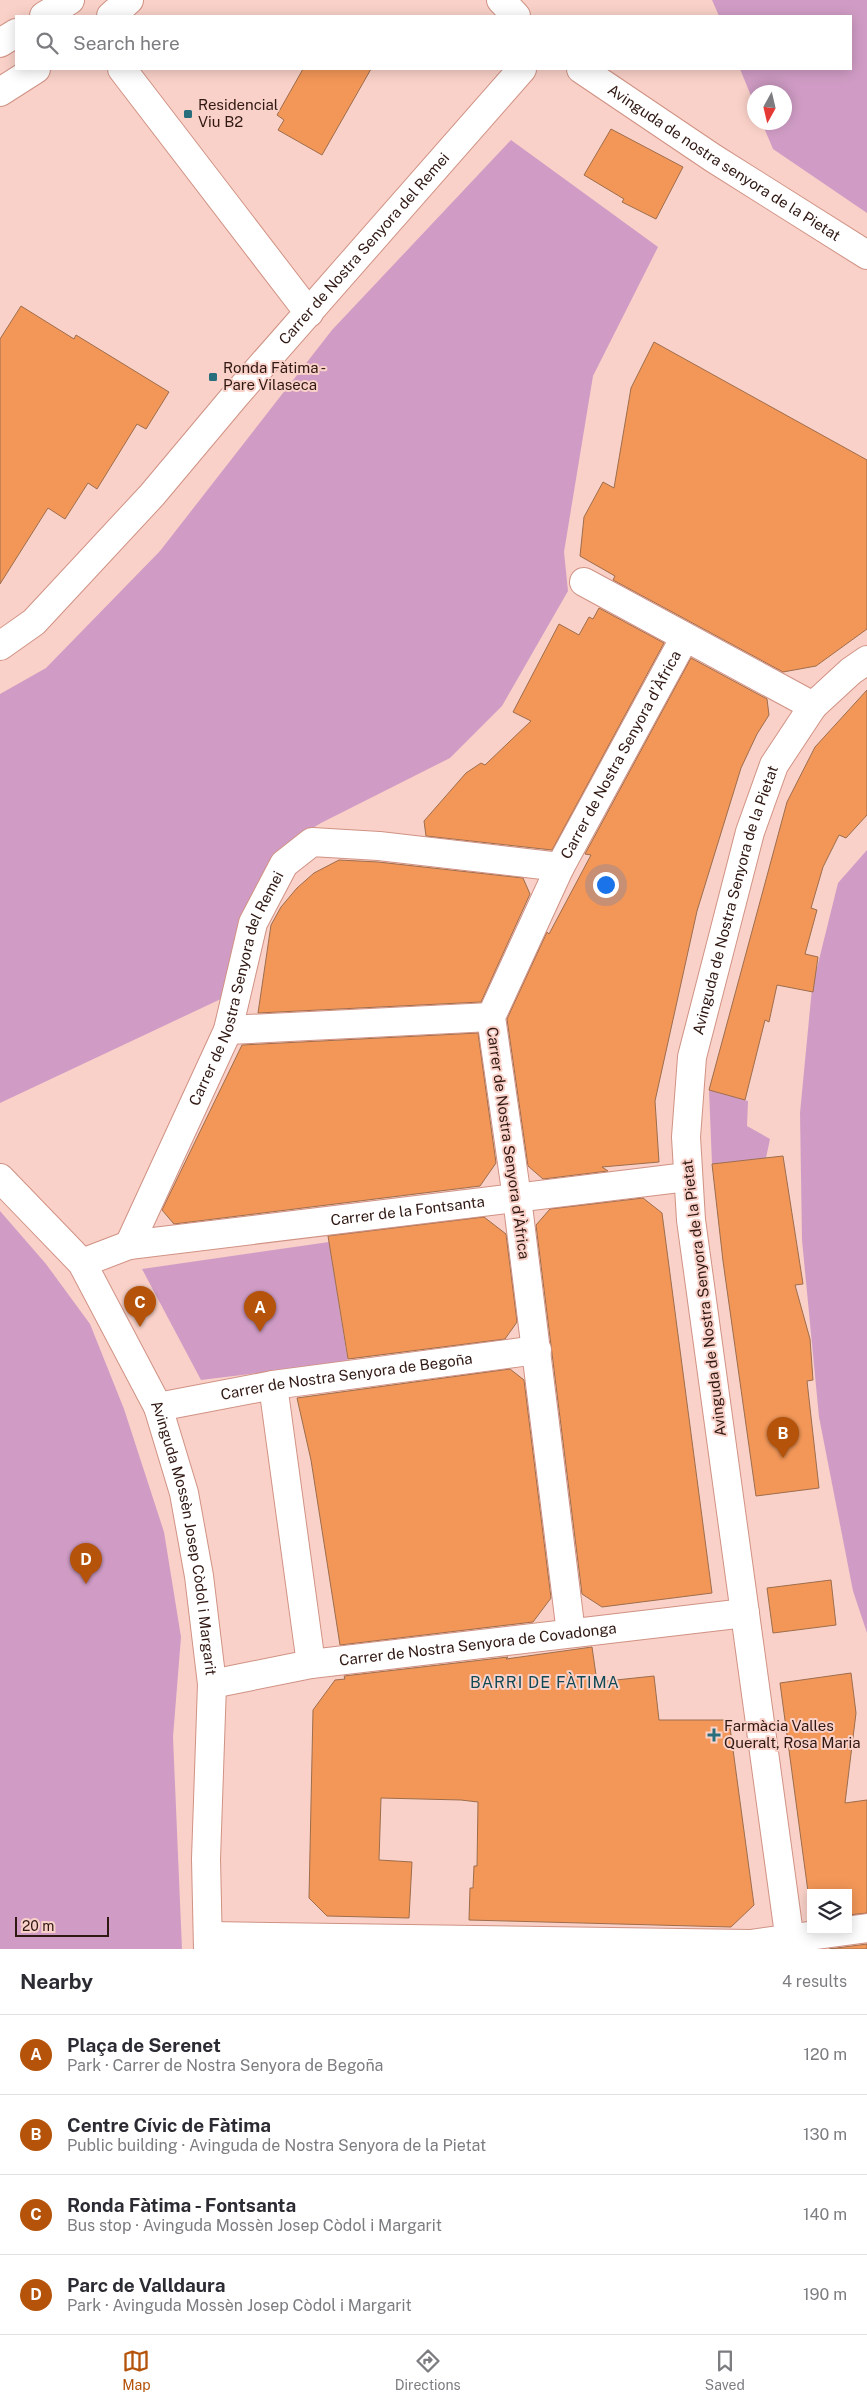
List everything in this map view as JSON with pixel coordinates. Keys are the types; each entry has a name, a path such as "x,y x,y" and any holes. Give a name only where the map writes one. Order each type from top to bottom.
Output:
{"street":[{"path":"46,15 70,0"},
{"path":"112,15 129,0"},
{"path":"501,0 515,15"},
{"path":"0,44 15,34"},
{"path":"0,92 34,70"},
{"path":"123,70 309,313"},
{"name":"Carrer de Nostra Senyora del Remei","path":"0,646 34,622 152,495 235,396 521,70"},
{"name":"Avinguda de nostra senyora de la Pietat","path":"583,70 713,158 867,255"},
{"path":"584,582 813,706"},
{"name":"Carrer de Nostra Senyora d'Àfrica","path":"572,1633 517,1198 490,1017 560,867 685,637"},
{"name":"Avinguda de Nostra Senyora de la Pietat","path":"790,1943 744,1613 687,1177 686,1137 692,1057 750,832 774,765 813,706 851,671 867,660"},
{"name":"Carrer de Nostra Senyora del Remei","path":"129,1245 228,1030 253,924 284,864 312,842 379,846 560,867"},
{"path":"228,1030 490,1017"},
{"name":"Carrer de la Fontsanta","path":"129,1245 687,1177"},
{"name":"Avinguda Mossèn Josep Còdol i Margarit","path":"0,1178 82,1263 158,1407 184,1493 199,1576 212,1684 208,1772 208,1943"},
{"path":"82,1263 129,1245"},
{"name":"Carrer de Nostra Senyora de Begoña","path":"158,1407 273,1385 537,1350"},
{"path":"273,1385 311,1664"},
{"name":"Carrer de Nostra Senyora de Covadonga","path":"212,1684 311,1664 744,1613"},
{"path":"208,1943 750,1944 790,1943 867,1928"}],"shaded area":[{"path":"712,0 867,0 867,213 773,149 765,130 792,130 792,85 747,86 740,70 852,70 852,15 719,15"},
{"path":"511,140 658,247 593,376 564,552 568,591 502,706 450,758 321,823 282,847 244,916 223,998 0,1103 0,694 46,668 160,551 332,330"},
{"path":"867,850 867,1633 853,1591 819,1417 802,1240 800,1113 812,988 838,883"},
{"path":"709,1090 748,1101 747,1126 770,1139 766,1158 712,1164"},
{"path":"0,1211 46,1264 90,1324 124,1409 164,1532 181,1637 173,1737 182,1949 0,1949"},
{"path":"329,1242 348,1362 201,1380 142,1269"}],"building":[{"path":"302,70 370,70 322,155 278,130 284,120 277,115"},
{"path":"611,129 683,167 656,219 622,202 624,199 584,175"},
{"path":"21,306 74,339 76,335 169,392 146,429 137,424 97,489 88,483 65,519 48,508 0,584 0,339"},
{"path":"654,342 867,460 867,629 816,666 783,672 613,580 615,576 580,556 584,517 603,482 614,488 631,388"},
{"path":"599,608 664,643 552,850 426,836 424,821 466,773 481,763 485,765 531,721 513,712 559,624 579,635 589,617 593,619"},
{"path":"691,658 767,699 769,715 757,734 741,768 697,911 655,1101 659,1162 602,1167 608,1171 543,1179 528,1166 507,1019 547,932 549,934 591,855 585,854"},
{"path":"867,690 867,815 846,838 839,835 823,867 811,908 817,910 805,954 818,957 813,992 777,985 769,1022 765,1020 745,1100 709,1090 787,802 815,747"},
{"path":"339,860 378,862 523,878 530,894 481,1002 258,1013 271,925 281,907 297,888 314,873"},
{"path":"478,1033 496,1163 480,1186 174,1224 162,1210 242,1045"},
{"path":"783,1156 803,1284 795,1285 810,1339 813,1380 807,1381 819,1488 756,1496 723,1261 712,1164"},
{"path":"643,1198 662,1213 712,1593 602,1607 582,1594 536,1225 550,1209"},
{"path":"484,1217 506,1234 517,1322 505,1339 348,1359 328,1236"},
{"path":"510,1369 524,1380 551,1598 533,1622 340,1645 311,1460 297,1398"},
{"path":"831,1580 836,1625 773,1633 767,1588"},
{"path":"592,1647 597,1682 654,1676 659,1720 729,1720 754,1905 731,1927 469,1920 470,1888 473,1888 474,1866 477,1866 478,1802 461,1800 381,1798 379,1860 412,1862 409,1918 327,1916 309,1898 313,1710 335,1680 345,1679 344,1676 508,1657 506,1659"},
{"path":"851,1673 856,1713 845,1803 867,1800 867,1913 852,1915 852,1889 808,1889 780,1683"},
{"path":"867,1944 867,1949 829,1949"}],"place":[{"name":"Residencial Viu B2","path":"188,114"},
{"name":"Ronda Fàtima - Pare Vilaseca","path":"213,377"},
{"name":"Ronda Fàtima - Fontsanta","path":"140,1327"},
{"name":"Plaça de Serenet","path":"260,1332"},
{"name":"Centre Cívic de Fàtima","path":"783,1458"},
{"name":"Parc de Valldaura","path":"86,1584"},
{"name":"Farmàcia Valles Queralt, Rosa Maria","path":"714,1735"}],"district":[{"name":"BARRI DE FÀTIMA","path":"545,1682"}]}
